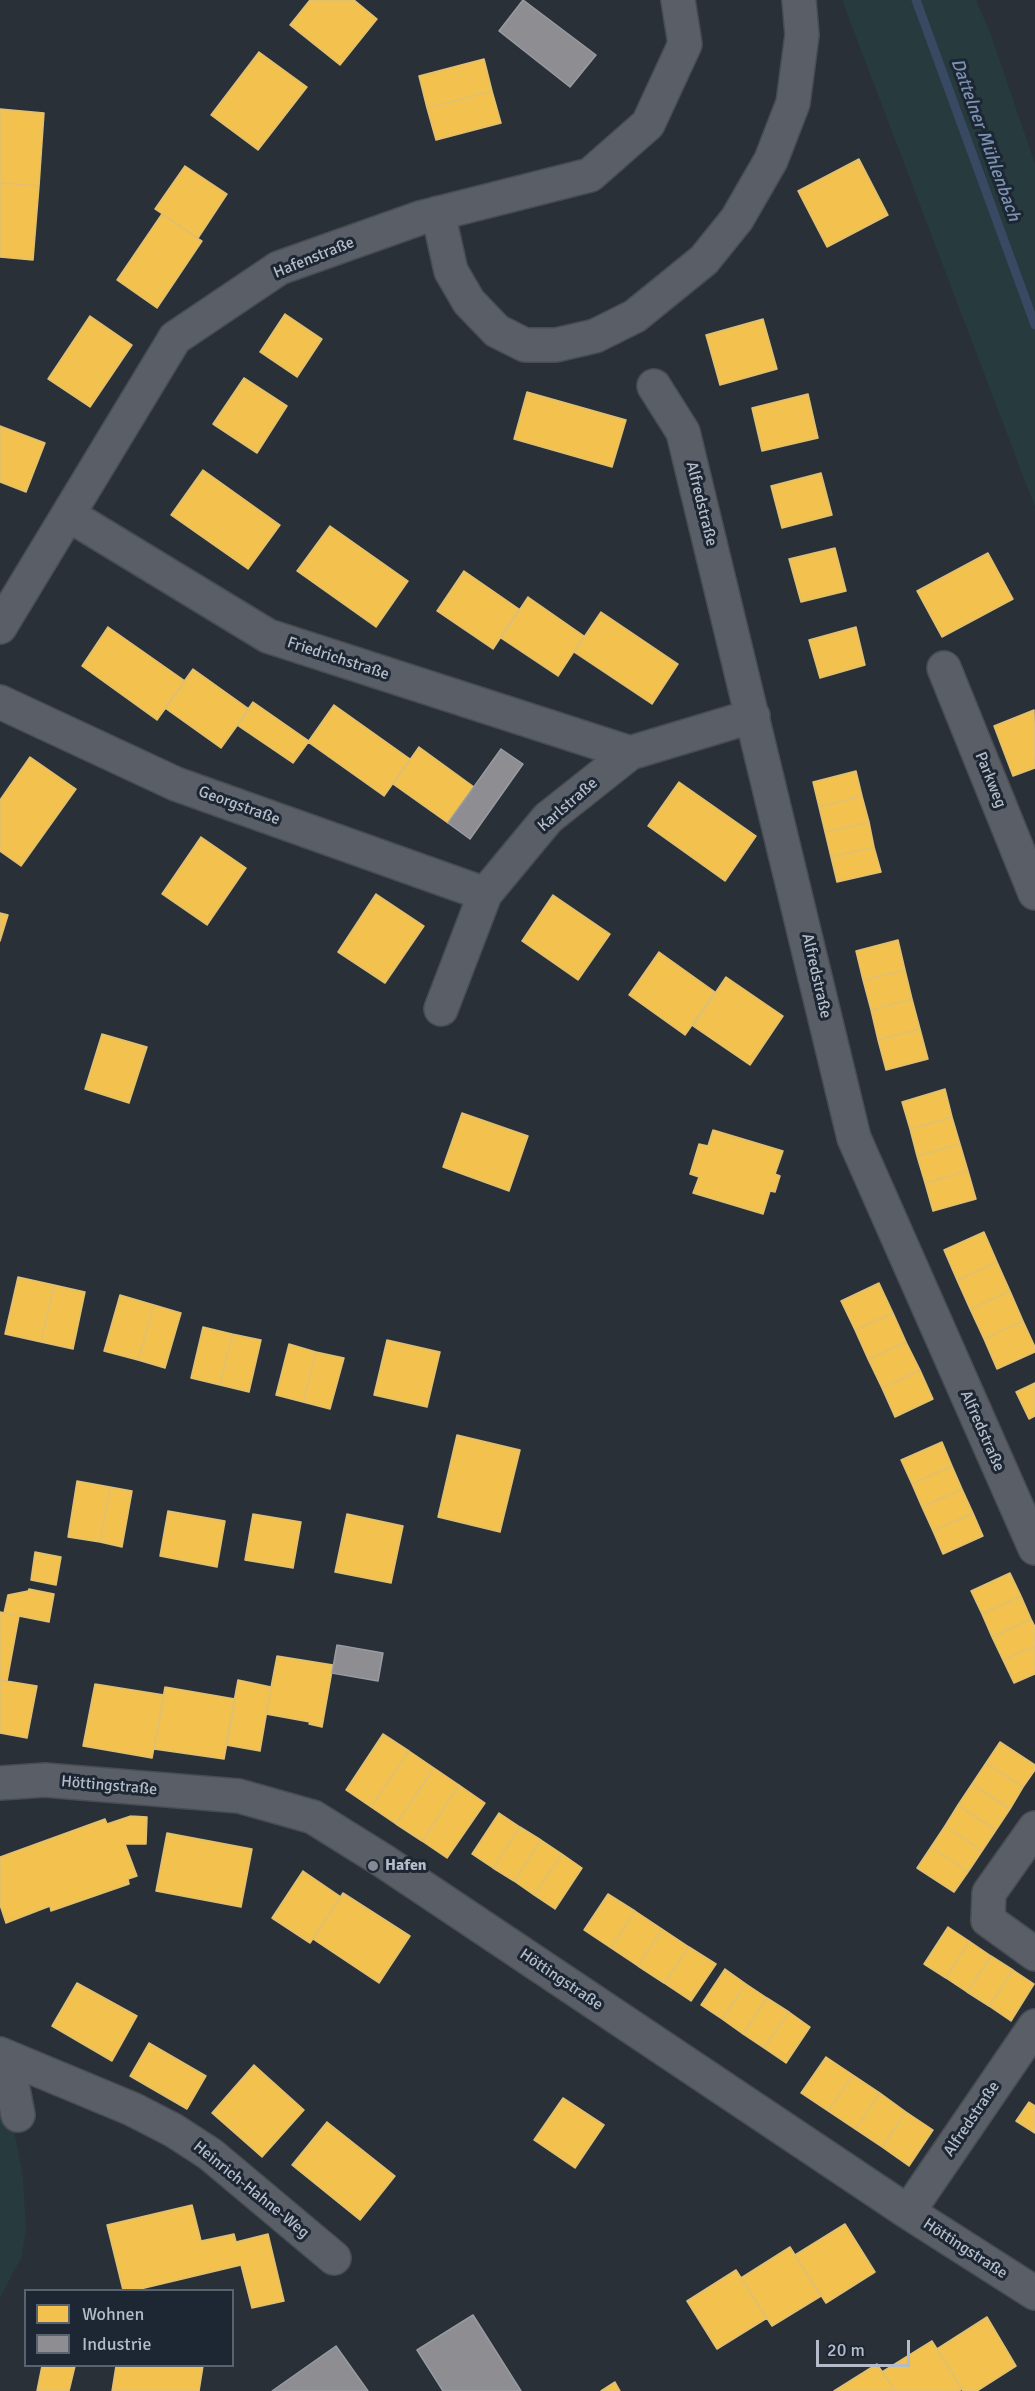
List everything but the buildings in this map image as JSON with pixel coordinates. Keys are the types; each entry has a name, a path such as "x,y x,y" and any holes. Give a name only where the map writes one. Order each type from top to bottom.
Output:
{"street":[{"name":"Hafenstraße","path":"0,627 175,338 279,268 438,213 590,175 648,124 686,44 678,0"},
{"path":"438,213 451,271 469,302 497,331 525,345 556,345 595,336 635,316 704,260 737,219 771,160 793,103 802,35 799,0"},
{"name":"Alfredstraße","path":"654,386 683,432 854,1138 1035,1548"},
{"name":"Friedrichstraße","path":"69,515 268,636 630,753"},
{"name":"Parkweg","path":"944,668 1035,893"},
{"name":"Georgstraße","path":"0,702 176,784 485,894"},
{"name":"Karlstraße","path":"441,1009 485,894 548,818 630,753 753,716"},
{"name":"Höttingstraße","path":"0,1805 45,1780"},
{"name":"Höttingstraße","path":"0,1783 45,1780 239,1796 313,1817 382,1860 908,2212 1035,2294"},
{"path":"1035,1828 989,1893 988,1920 1035,1954"},
{"name":"Alfredstraße","path":"908,2212 1035,2026"},
{"path":"0,2055 13,2090 18,2115"},
{"name":"Heinrich-Hahne-Weg","path":"0,2055 132,2109 173,2130 210,2154 334,2258"}],"green space":[{"path":"842,0 976,0 991,35 1035,164 1035,507"},
{"path":"0,2075 7,2092 23,2178 26,2228 22,2256 0,2298"}],"waterway":[{"name":"Dattelner Mühlenbach","path":"916,0 1035,325"}],"place":[{"name":"Hafen","path":"373,1866"}]}
